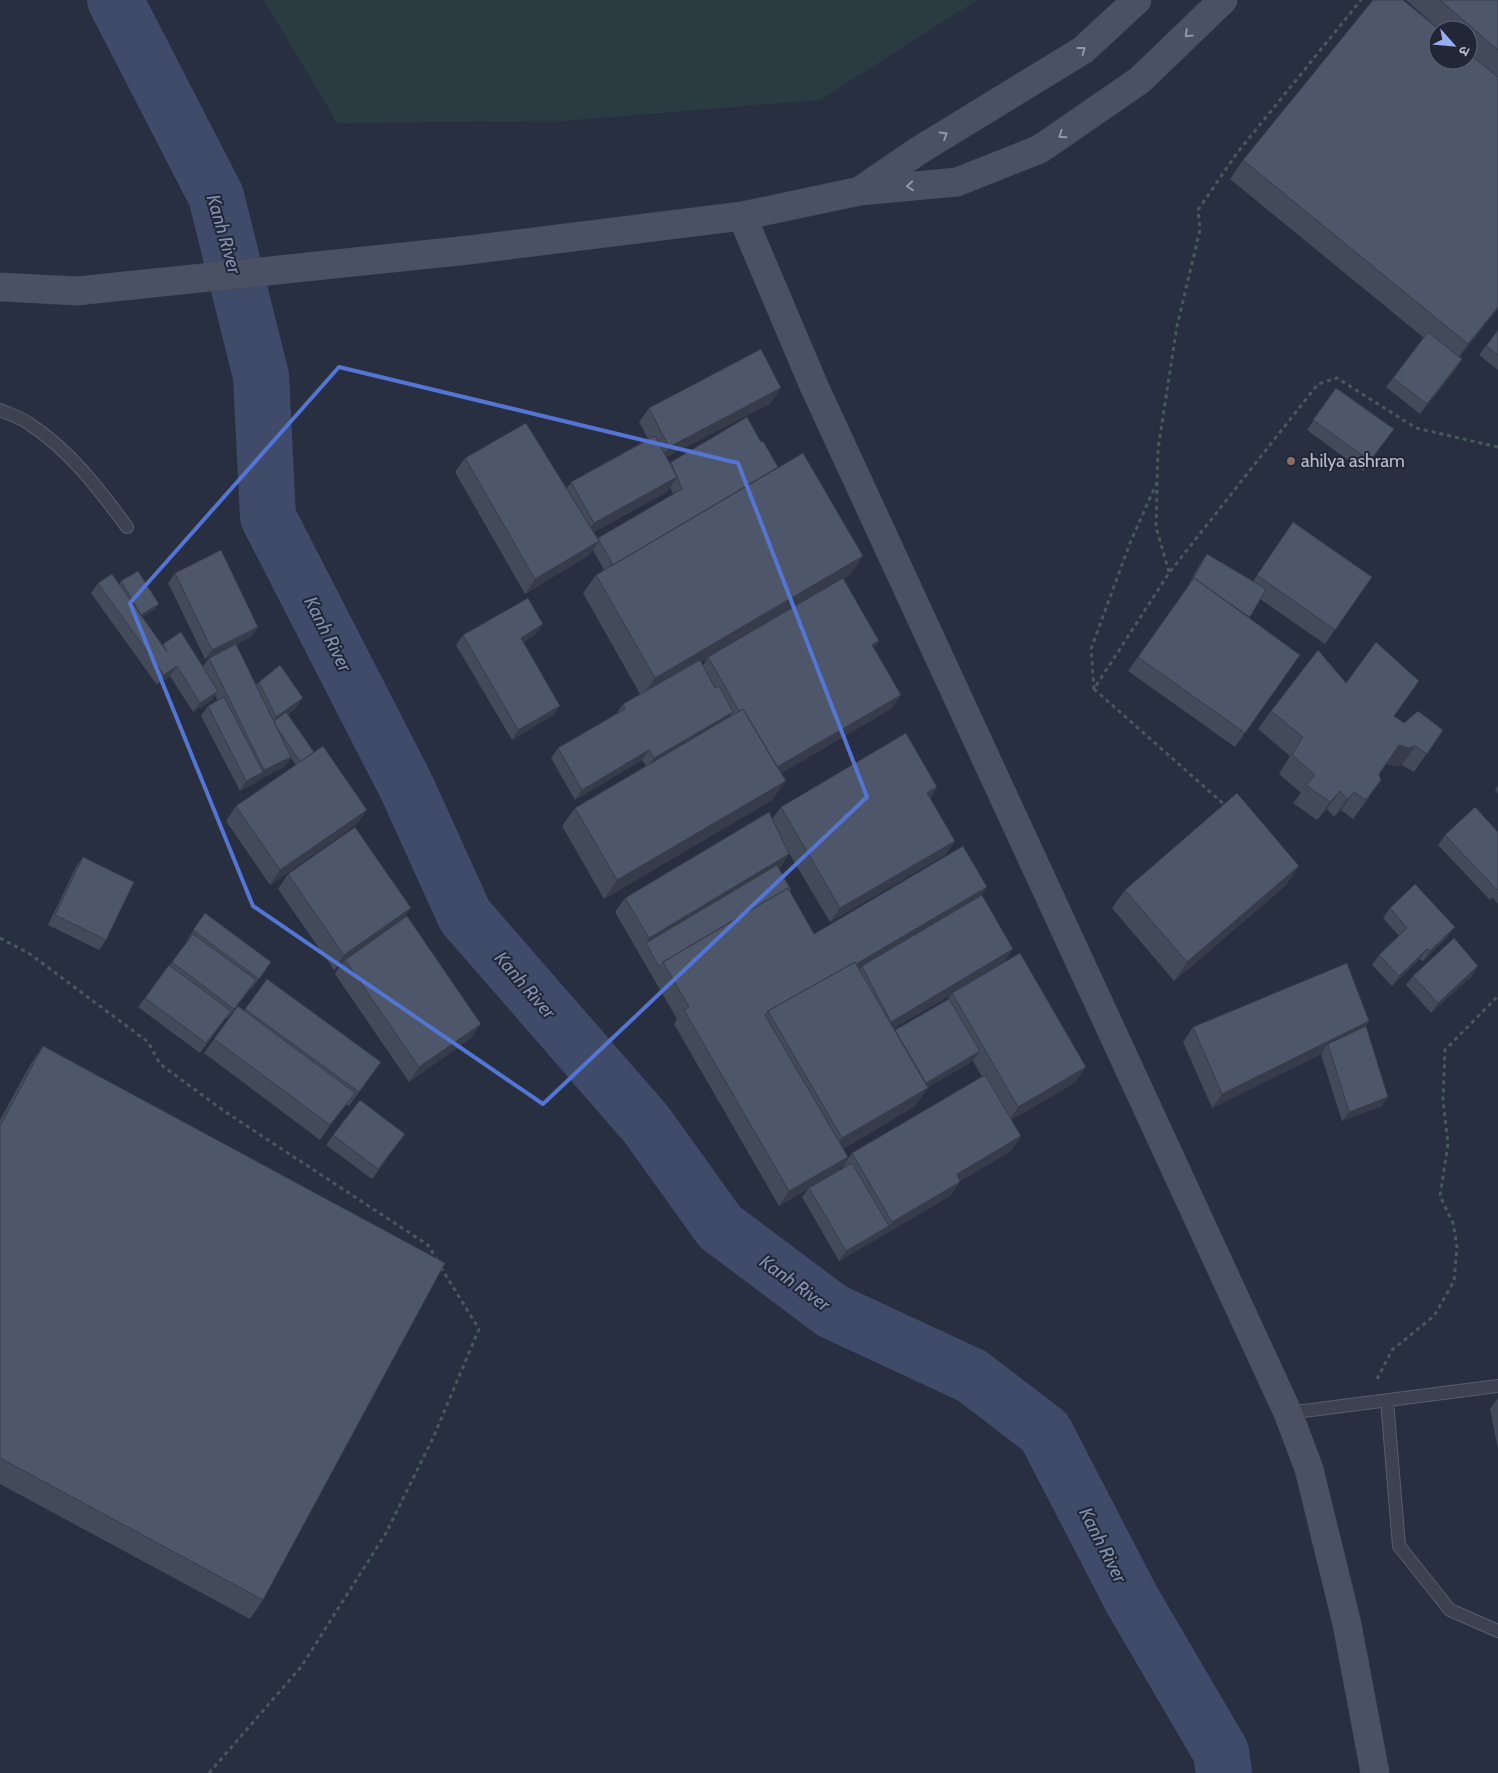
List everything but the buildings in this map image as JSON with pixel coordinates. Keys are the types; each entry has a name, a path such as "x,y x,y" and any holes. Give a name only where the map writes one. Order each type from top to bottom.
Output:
{"street":[{"path":"860,191 918,151 1083,50 1137,0"},
{"path":"0,287 77,291 469,250 742,216 860,191 958,182 1040,150 1140,80 1223,0"},
{"path":"742,216 814,386 1288,1413 1309,1469 1347,1624 1375,1773"}],"lane":[{"path":"0,410 28,422 66,453 101,492 127,527"},
{"path":"1288,1413 1498,1386"},
{"path":"1387,1401 1399,1546 1450,1610 1498,1631"}],"path":[{"path":"1169,573 1156,527 1158,449 1177,326 1200,230 1198,210 1237,153 1361,0"},
{"path":"1094,689 1169,573 1318,384 1337,378 1416,428 1458,436 1498,447"},
{"path":"1158,482 1130,543 1091,649 1094,689 1228,808"},
{"path":"0,938 30,954 148,1042 160,1064 224,1111 428,1246 479,1329 433,1438 386,1533 301,1667 208,1773"},
{"path":"1365,1402 1392,1350 1434,1316 1454,1281 1456,1239 1453,1223 1440,1196 1448,1144 1443,1100 1445,1050 1498,996"}],"highlighted area":[{"path":"339,367 738,463 867,797 543,1104 253,906 130,603"}],"shaded area":[{"path":"264,0 977,0 820,100 562,121 337,123"}],"waterway":[{"name":"Kanh River","path":"115,0 216,196 261,376 268,517 407,788 465,916 646,1124 720,1227 832,1311 972,1376 1045,1432 1132,1600 1221,1752 1224,1773"}],"place":[{"name":"ahilya ashram","path":"1291,461"}]}
